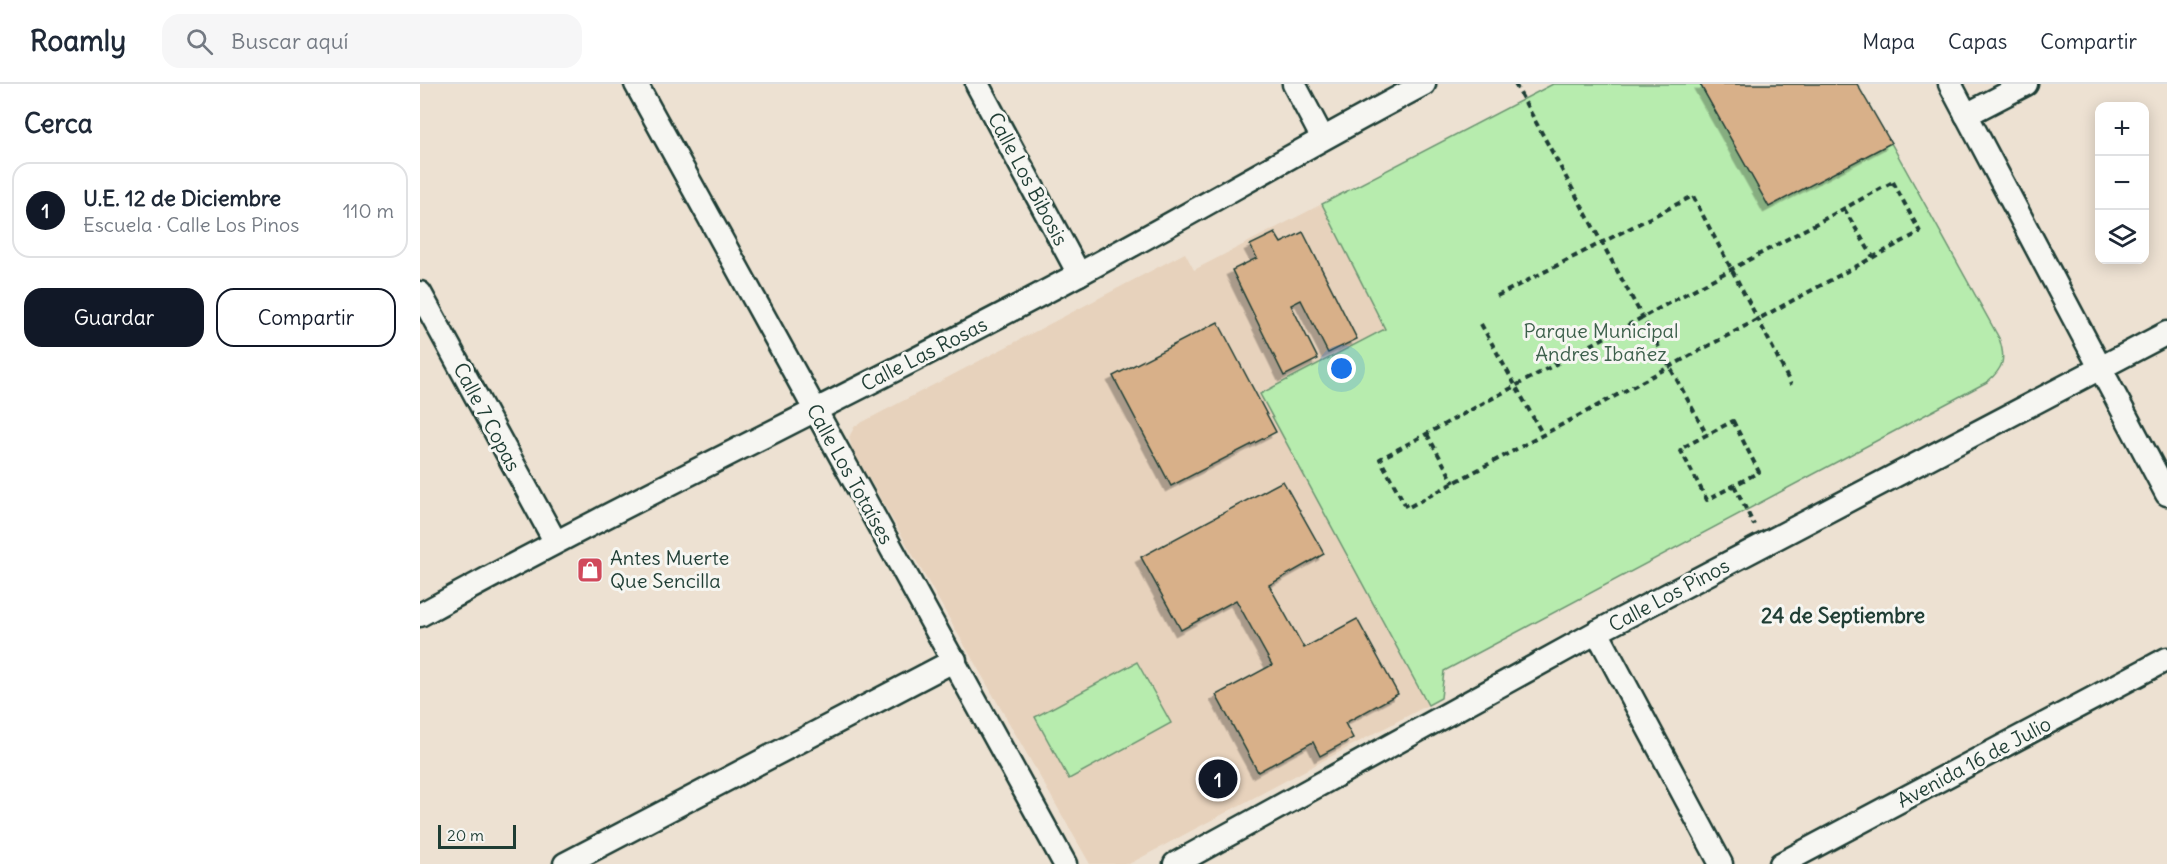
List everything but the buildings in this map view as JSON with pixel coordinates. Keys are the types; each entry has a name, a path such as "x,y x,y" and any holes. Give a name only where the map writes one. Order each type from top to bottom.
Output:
{"street":[{"name":"Calle Los Totaíses","path":"636,84 814,411 955,660 1065,864"},
{"name":"Calle Los Bibosis","path":"977,84 1080,273"},
{"path":"1294,84 1322,137"},
{"name":"Calle Las Rosas","path":"420,615 555,542 1080,273 1322,137 1424,84"},
{"path":"1950,84 2167,494"},
{"path":"1966,115 2026,84"},
{"name":"Calle 7 Copas","path":"420,293 555,542"},
{"name":"Calle Los Pinos","path":"1175,864 1597,632 2167,333"},
{"path":"1597,632 1721,864"},
{"path":"565,864 955,660"},
{"name":"Avenida 16 de Julio","path":"1781,864 2167,660"}],"path":[{"path":"1515,84 1707,435"},
{"path":"1893,182 1920,232 1873,257 1407,508 1380,459 1893,182"},
{"path":"1497,296 1692,196 1759,318 1791,385"},
{"path":"1844,209 1873,257"},
{"path":"1481,324 1543,435"},
{"path":"1733,421 1759,472 1734,485 1707,500 1680,449 1733,421"},
{"path":"1427,434 1454,483"},
{"path":"1734,485 1764,545"}],"shaded area":[{"path":"1322,204 1385,329 1260,393 1428,705 1129,864 1090,864 852,449 849,437 855,426 1185,253 1194,270"}],"green space":[{"name":"Parque Municipal Andres Ibañez","path":"1553,84 1700,84 1769,206 1891,143 1999,338 2002,363 1987,382 1444,671 1441,698 1428,705 1260,394 1385,329 1322,204"},
{"path":"1137,662 1171,723 1069,779 1035,717"}],"place":[{"name":"Antes Muerte Que Sencilla","path":"590,570"},
{"name":"U.E. 12 de Diciembre","path":"1218,779"}],"district":[{"name":"24 de Septiembre","path":"1843,616"}]}
